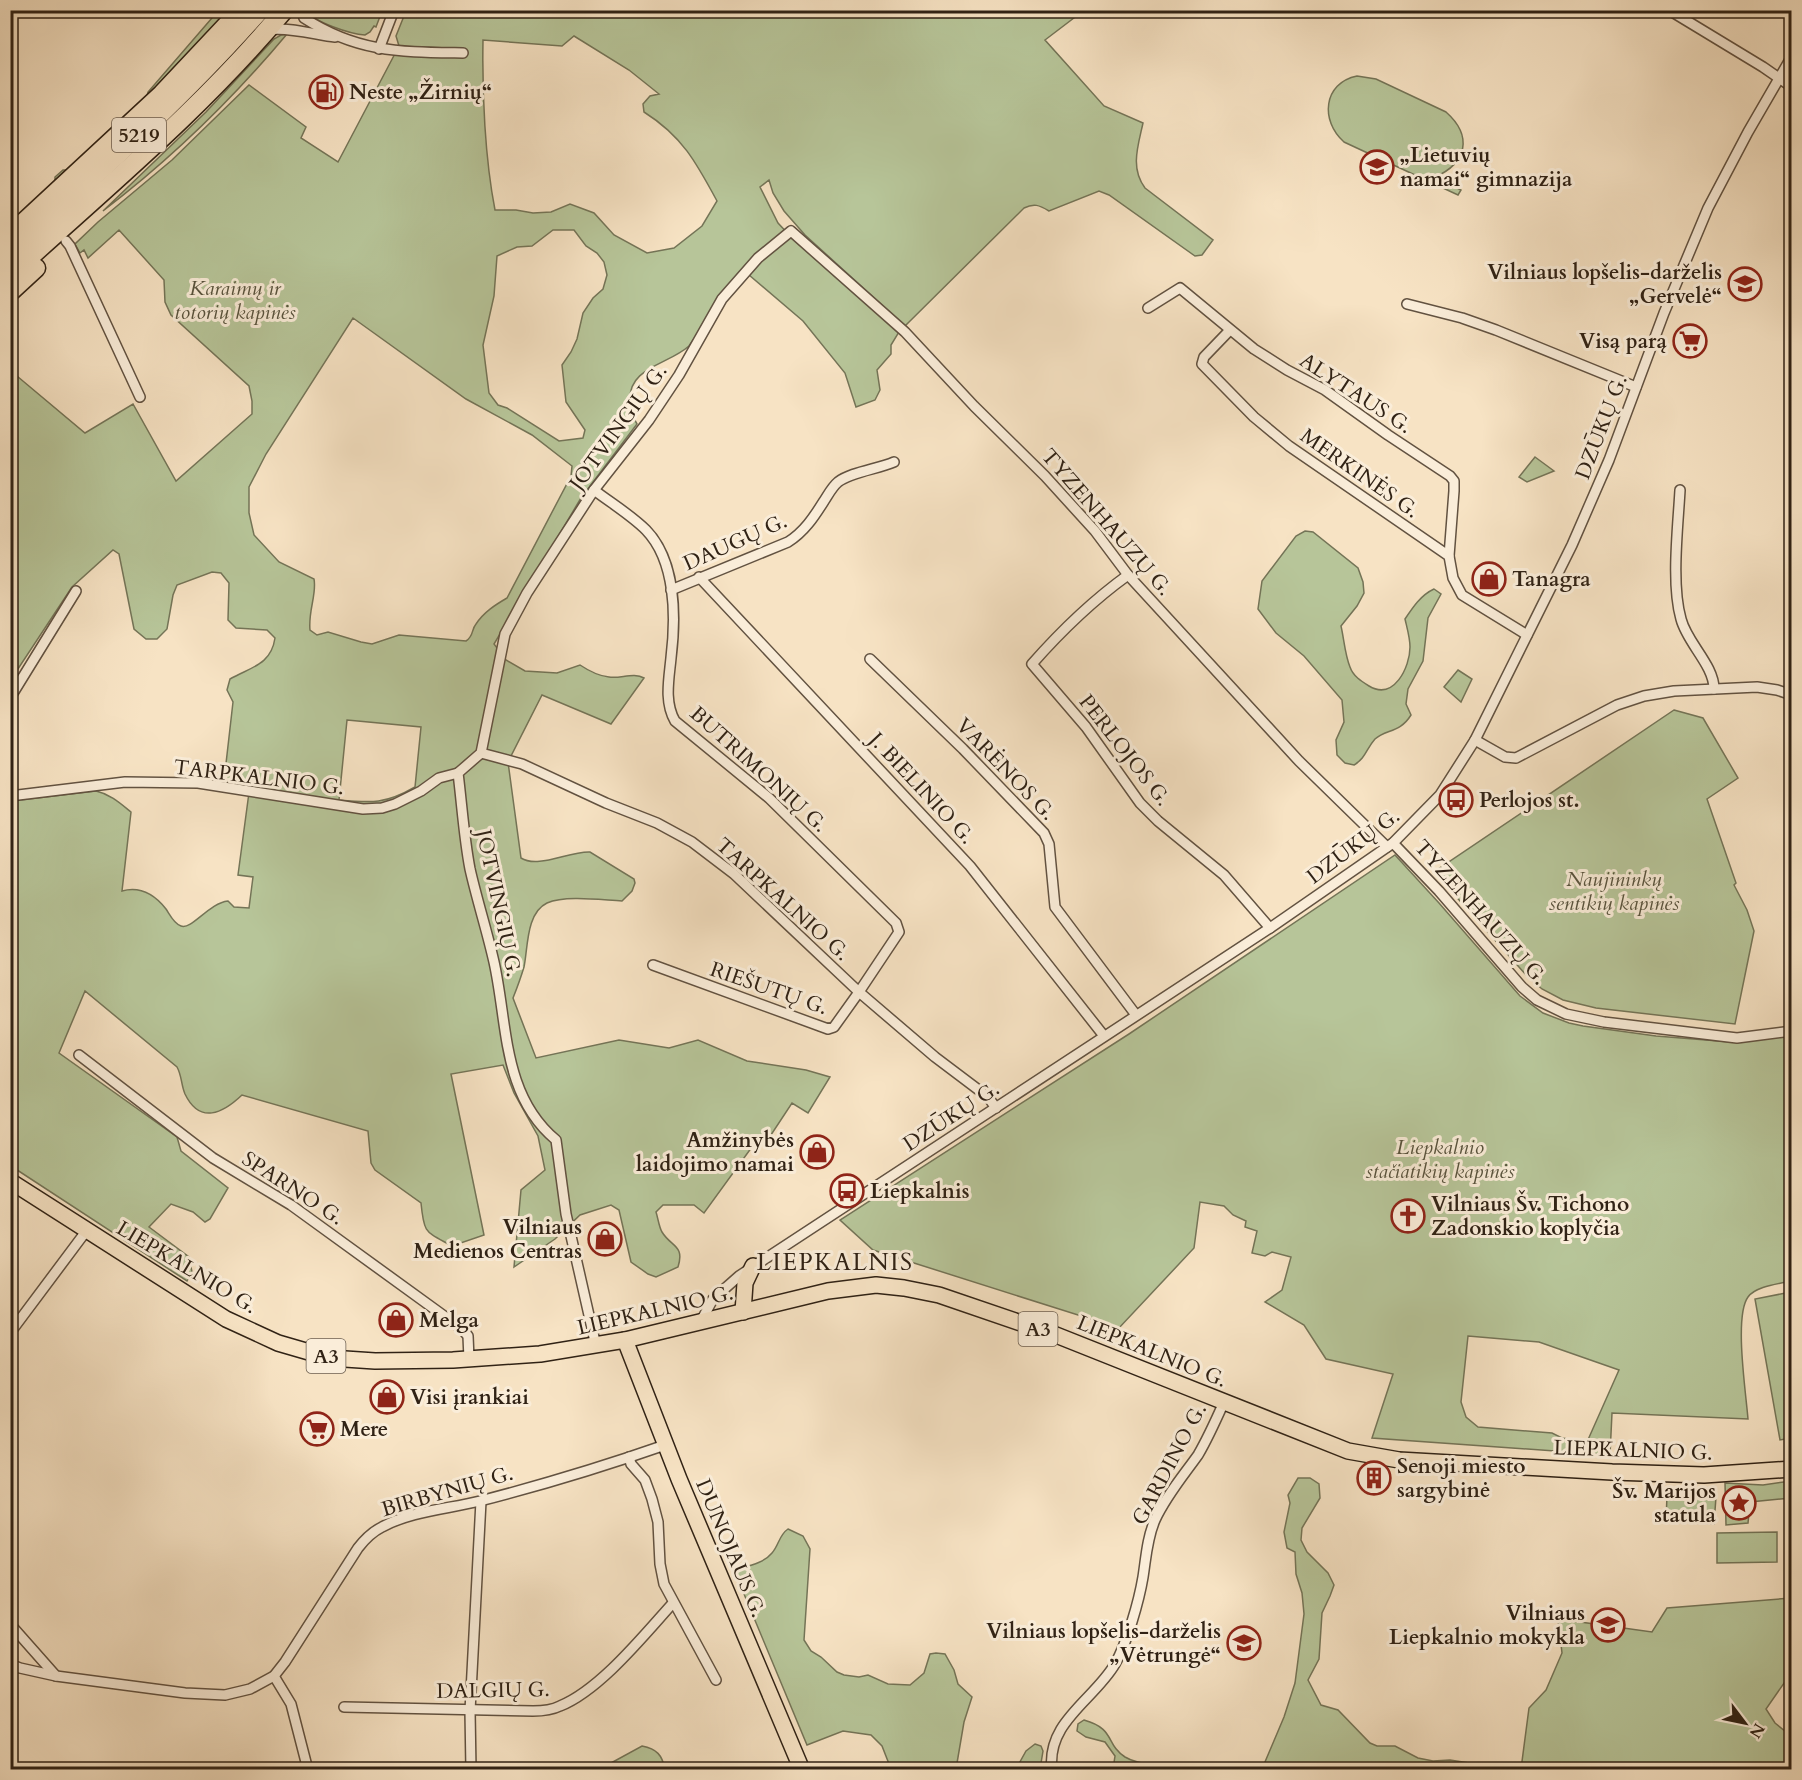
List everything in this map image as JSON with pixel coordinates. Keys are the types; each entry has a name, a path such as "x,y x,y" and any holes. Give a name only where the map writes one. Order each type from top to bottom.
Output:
{"highway":[{"name":"5219","path":"10,236 162,94 241,10"},
{"name":"5219","path":"10,253 158,118 206,70 260,10"},
{"name":"5219","path":"10,275 169,132 226,76 284,10"},
{"name":"5219","path":"10,292 66,241 129,178 169,132"}],"main road":[{"name":"LIEPKALNIO G.","path":"10,1181 226,1319 278,1343 303,1351 345,1359 398,1361 469,1359 516,1356 596,1346 828,1291 862,1285 904,1288 951,1299 1056,1335 1348,1451 1390,1458 1612,1472 1692,1474 1791,1469"},
{"path":"743,1312 745,1283 753,1266"},
{"name":"DUNOJAUS G.","path":"625,1340 665,1445 802,1770"}],"street":[{"path":"301,10 304,18 341,37 379,49 463,53"},
{"path":"379,49 394,10"},
{"path":"1668,10 1791,87"},
{"path":"267,31 284,28 310,34 341,37"},
{"name":"DZŪKŲ G.","path":"700,1323 718,1293 753,1266 1270,928 1390,845 1440,795 1475,740 1572,545 1609,460 1708,208 1791,56"},
{"name":"JOTVINGIŲ G.","path":"481,753 506,634 527,593 594,490 649,420 679,375 722,299 758,258 791,231"},
{"name":"TYZENHAUZŲ G.","path":"791,231 905,332 974,406 1046,476 1095,531 1128,575 1299,761 1439,891 1522,987 1536,1000 1566,1014 1615,1024 1737,1038 1791,1031"},
{"path":"66,241 140,397"},
{"name":"ALYTAUS G.","path":"1148,308 1180,288 1254,349 1325,390 1450,476 1454,481 1454,491 1449,556"},
{"path":"1407,304 1462,318 1496,330 1636,387"},
{"name":"MERKINĖS G.","path":"1230,330 1204,357 1202,364 1254,417 1289,446 1449,556"},
{"name":"DAUGŲ G.","path":"671,590 788,542 799,535 816,515 835,484 846,477 894,462"},
{"name":"BUTRIMONIŲ G.","path":"594,490 645,530 657,544 665,565 671,590 673,632 668,704 675,720 769,798 896,923 899,932 860,993"},
{"path":"1680,490 1677,556 1679,612 1690,641 1714,681 1714,689"},
{"path":"1449,556 1453,578 1462,595 1527,635"},
{"name":"PERLOJOS G.","path":"1128,575 1090,604 1032,664 1086,727 1140,802 1158,821 1224,875 1270,928"},
{"name":"J. BIELINIO G.","path":"699,577 970,866 1104,1036"},
{"path":"10,698 76,591"},
{"name":"VARĖNOS G.","path":"870,658 1044,833 1048,844 1054,907 1136,1015"},
{"path":"1475,740 1505,757 1516,758 1634,699 1674,691 1757,687 1778,690 1791,695"},
{"path":"459,773 481,753"},
{"name":"TARPKALNIO G.","path":"481,753 522,764 606,803 657,823 692,842 742,882 860,993 935,1057 988,1096 996,1108"},
{"name":"JOTVINGIŲ G.","path":"459,773 470,867 495,964 510,1059 525,1104 544,1131 556,1140 566,1214 596,1346"},
{"name":"TARPKALNIO G.","path":"10,796 124,782 198,783 363,809 382,808 421,791 439,778 459,773"},
{"name":"RIEŠUTŲ G.","path":"653,965 824,1029 834,1027 860,993"},
{"name":"SPARNO G.","path":"79,1055 213,1158 291,1205 462,1329 468,1336 469,1359"},
{"path":"10,1333 87,1230"},
{"name":"GARDINO G.","path":"1052,1770 1051,1755 1055,1739 1064,1724 1107,1677 1117,1661 1138,1604 1149,1536 1155,1520 1163,1504 1199,1453 1224,1402"},
{"name":"BIRBYNIŲ G.","path":"10,1664 56,1676 185,1693 225,1695 250,1689 273,1676 285,1662 358,1548 373,1532 383,1526 411,1516 481,1501 665,1445"},
{"path":"629,1457 631,1464 645,1480 652,1498 658,1522 662,1576 673,1603 716,1680"},
{"path":"471,1770 470,1711 481,1501"},
{"name":"DALGIŲ G.","path":"344,1707 470,1711 545,1710 558,1707 572,1701 592,1686 635,1646 673,1603"},
{"path":"10,1624 56,1676"},
{"path":"273,1676 291,1704 308,1770"}],"green space":[{"path":"218,11 232,11 152,96 11,229 11,226 55,185 55,177 63,170 71,170 147,96"},
{"path":"306,11 382,11 376,27 374,26 365,35 333,27"},
{"name":"Karaimų ir totorių kapinės","path":"406,11 1083,11 1045,40 1104,106 1143,123 1136,157 1140,180 1145,188 1213,240 1202,255 1195,256 1109,195 1099,191 1049,211 1034,205 1024,208 905,326 805,235 784,211 773,193 769,180 760,187 778,223 793,239 899,332 891,345 891,354 877,370 880,390 875,400 856,407 845,373 803,321 742,269 689,346 651,368 635,381 630,401 637,424 581,498 494,644 506,660 525,671 557,673 580,665 605,676 644,678 611,724 542,695 508,762 521,858 536,862 590,852 634,879 635,883 632,891 622,901 564,899 547,903 540,908 529,932 524,967 513,998 536,1058 619,1040 669,1048 698,1040 747,1061 806,1070 830,1077 808,1113 792,1103 765,1144 757,1140 704,1213 694,1205 663,1205 656,1212 662,1232 678,1250 680,1260 678,1267 656,1277 631,1262 619,1210 611,1205 580,1215 555,1239 514,1267 521,1190 545,1170 538,1136 514,1093 503,1065 451,1074 484,1235 452,1246 431,1234 425,1226 421,1203 375,1170 371,1163 368,1131 242,1095 220,1111 205,1113 198,1110 185,1094 177,1067 85,991 59,1053 177,1137 181,1151 228,1188 210,1219 205,1222 193,1212 171,1204 149,1227 189,1257 192,1272 187,1281 11,1166 10,797 12,801 96,791 119,802 131,812 122,891 135,890 147,893 162,904 174,921 181,926 190,924 214,906 228,901 234,907 249,908 253,877 238,875 250,785 224,781 233,702 227,690 230,679 265,660 273,647 275,638 267,630 236,628 228,620 229,583 221,573 212,572 177,585 167,629 157,639 146,639 134,629 119,554 113,550 72,587 10,681 11,371 85,433 133,404 176,481 252,414 249,386 171,315 165,302 164,280 119,230 88,258 84,250 80,253 75,244 172,160 249,85 306,127 301,138 338,162 399,46 396,36","holes":["574,36 629,70 659,94 650,96 643,104 644,112 678,140 702,174 717,201 702,226 674,248 647,253 614,235 594,213 570,204 551,212 495,210 485,126 483,40 562,46","553,230 574,230 586,246 597,253 604,262 607,275 603,289 593,298 583,313 577,339 562,365 566,402 585,430 583,438 559,441 507,408 498,405 489,393 483,345 494,296 497,256 517,247 532,246","353,318 466,399 532,435 572,466 571,476 507,598 483,616 474,626 469,639 466,641 399,635 372,644 328,632 317,635 310,630 314,579 279,562 254,535 249,513 249,487 266,454","347,720 421,727 415,787 396,797 378,801 339,800"]},
{"path":"287,34 200,128 153,171 103,211 206,112 274,39"},
{"path":"1357,76 1376,79 1446,112 1455,121 1463,139 1460,157 1446,171 1435,177 1461,190 1458,195 1344,142 1336,133 1329,114 1332,94 1337,86"},
{"path":"1535,457 1554,471 1527,482 1519,477"},
{"path":"1305,531 1313,532 1358,568 1364,593 1341,626 1351,670 1369,686 1386,689 1399,680 1407,664 1410,647 1405,619 1429,592 1434,589 1441,594 1428,618 1423,661 1408,689 1406,704 1411,715 1398,728 1375,739 1354,765 1345,763 1337,755 1336,740 1344,722 1342,700 1304,656 1276,633 1258,609 1262,581 1296,536"},
{"path":"1458,670 1472,679 1461,702 1444,687"},
{"name":"Naujininkų sentikių kapinės","path":"1674,710 1703,718 1738,778 1707,799 1736,883 1734,885 1747,910 1754,931 1735,1024 1596,1008 1563,1000 1542,989 1527,976 1434,872"},
{"name":"Liepkalnio stačiatikių kapinės","path":"1395,855 1520,996 1543,1013 1583,1026 1656,1036 1731,1042 1791,1036 1791,1281 1756,1290 1748,1297 1744,1307 1741,1337 1748,1419 1612,1413 1610,1455 1372,1438 1393,1374 1326,1359 1304,1325 1265,1302 1282,1290 1291,1257 1272,1252 1265,1256 1252,1253 1257,1231 1245,1227 1246,1221 1233,1215 1224,1206 1200,1202 1194,1248 1119,1328 873,1250 840,1220 1129,1034","holes":["1468,1336 1539,1342 1619,1370 1587,1442 1562,1438 1552,1433 1478,1427 1466,1417 1461,1402"]},
{"path":"1791,1292 1791,1438 1780,1440 1755,1299"},
{"path":"1298,1478 1310,1478 1319,1484 1320,1498 1302,1528 1301,1540 1307,1552 1328,1573 1334,1585 1322,1613 1319,1659 1308,1680 1321,1705 1338,1710 1370,1743 1377,1746 1395,1746 1418,1758 1433,1761 1450,1760 1508,1769 1262,1769 1284,1717 1295,1683 1304,1614 1302,1593 1296,1574 1295,1552 1287,1548 1284,1532 1290,1503 1288,1495"},
{"path":"1791,1481 1791,1498 1750,1502 1748,1523 1726,1525 1725,1483 1763,1485"},
{"path":"1667,1495 1716,1497 1714,1524 1666,1522"},
{"path":"788,1529 803,1536 810,1549 804,1640 811,1651 837,1672 859,1677 868,1675 888,1684 910,1685 924,1673 930,1654 945,1654 954,1670 958,1684 972,1697 964,1722 956,1769 891,1769 882,1746 871,1735 843,1731 807,1745 734,1570 768,1557"},
{"path":"1777,1532 1777,1562 1717,1563 1717,1533"},
{"path":"1791,1598 1791,1676 1766,1709 1775,1723 1791,1736 1790,1769 1521,1769 1529,1708 1546,1690 1562,1653 1558,1619 1652,1632 1667,1608"},
{"path":"1084,1720 1106,1732 1119,1752 1130,1760 1171,1769 1113,1769 1115,1756 1105,1742 1086,1737 1077,1731 1078,1724"},
{"path":"1035,1744 1041,1746 1043,1751 1040,1769 1016,1769 1026,1751"},
{"path":"642,1746 658,1753 665,1769 600,1769"}],"place":[{"name":"Neste „Žirnių“","path":"326,92"},
{"name":"„Lietuvių namai“ gimnazija","path":"1377,167"},
{"name":"Vilniaus lopšelis-darželis „Gervelė“","path":"1745,284"},
{"name":"Visą parą","path":"1690,341"},
{"name":"Tanagra","path":"1489,579"},
{"name":"Perlojos st.","path":"1456,800"},
{"name":"Amžinybės laidojimo namai","path":"817,1152"},
{"name":"Liepkalnis","path":"847,1191"},
{"name":"Vilniaus Šv. Tichono Zadonskio koplyčia","path":"1408,1216"},
{"name":"Vilniaus Medienos Centras","path":"605,1239"},
{"name":"Melga","path":"396,1320"},
{"name":"Visi įrankiai","path":"387,1397"},
{"name":"Mere","path":"317,1429"},
{"name":"Senoji miesto sargybinė","path":"1374,1478"},
{"name":"Šv. Marijos statula","path":"1739,1503"},
{"name":"Vilniaus Liepkalnio mokykla","path":"1608,1625"},
{"name":"Vilniaus lopšelis-darželis „Vėtrungė“","path":"1244,1643"}],"district":[{"name":"LIEPKALNIS","path":"835,1262"}]}
